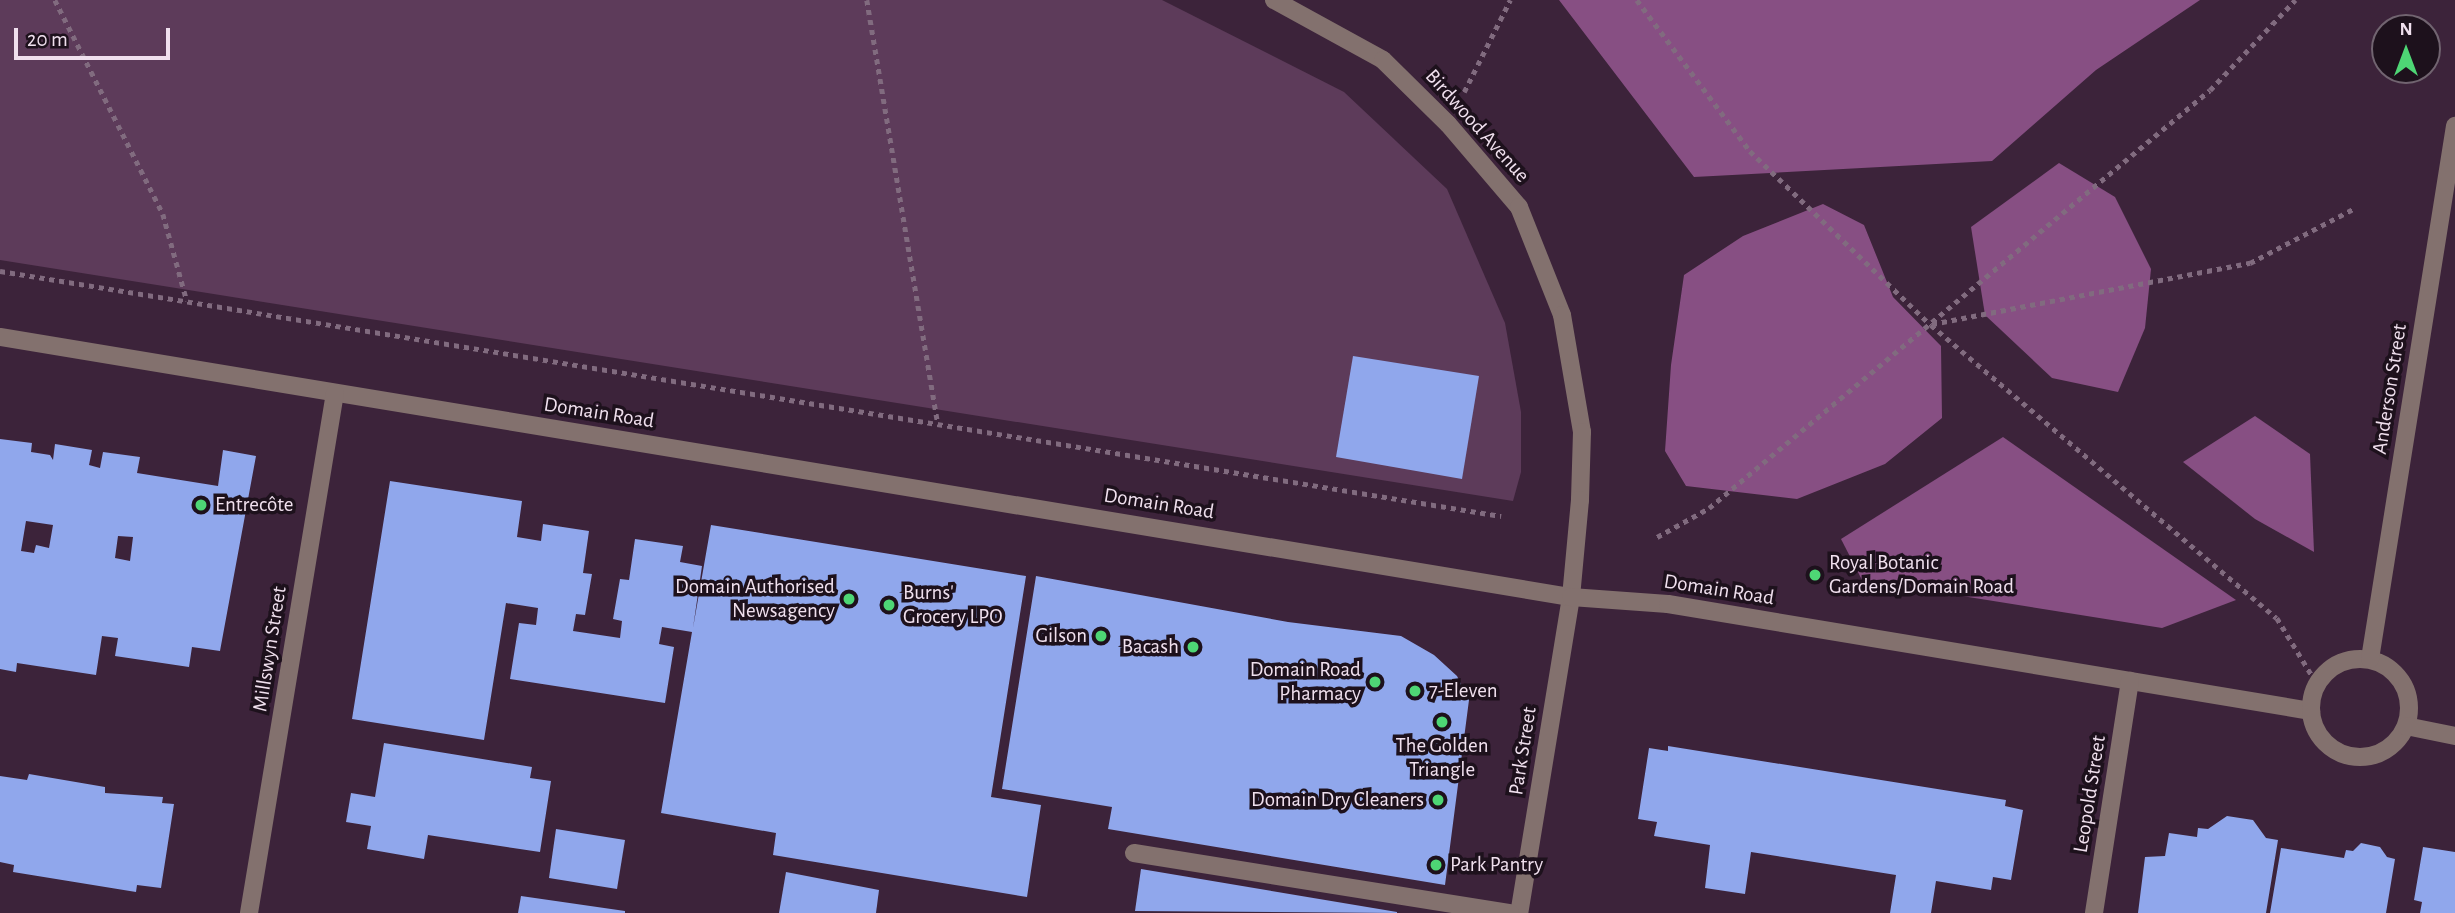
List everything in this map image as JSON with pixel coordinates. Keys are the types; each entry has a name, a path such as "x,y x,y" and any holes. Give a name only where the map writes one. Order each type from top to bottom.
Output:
{"street":[{"name":"Birdwood Avenue","path":"1274,0 1383,60 1448,124 1519,206 1562,315 1582,432 1572,597"},
{"name":"Anderson Street","path":"2370,659 2455,126"},
{"name":"Domain Road","path":"0,337 1572,597 1668,604 2311,711"},
{"name":"Millswyn Street","path":"249,913 335,393"},
{"name":"Park Street","path":"1519,913 1572,597"},
{"path":"2370,659 2384,664 2404,684 2409,698 2406,726 2388,749 2375,755 2346,755 2321,738 2311,711 2317,684 2339,663 2370,659"},
{"name":"Leopold Street","path":"2094,913 2130,681"},
{"path":"2406,726 2455,736"},
{"path":"1134,853 1510,913"}],"path":[{"path":"55,0 163,214 187,301"},
{"path":"867,0 938,424"},
{"path":"1448,124 1510,0"},
{"path":"1637,0 1751,151 1931,325 2277,618 2317,684"},
{"path":"1657,537 1709,508 1931,325 2210,90 2295,0"},
{"path":"1931,325 2250,262 2355,208"},
{"path":"0,271 1501,516"}],"shaded area":[{"path":"0,0 1162,0 1344,92 1447,189 1505,323 1521,412 1521,472 1513,501 0,260"},
{"path":"1559,0 2200,0 2096,70 1992,161 1694,177"},
{"path":"2059,163 2115,197 2151,269 2145,328 2118,392 2052,378 1985,315 1971,227"},
{"path":"1823,204 1864,225 1893,297 1941,346 1942,418 1885,464 1797,499 1686,486 1665,451 1671,365 1684,275 1743,236"},
{"path":"2255,416 2310,454 2314,552 2255,519 2183,462"},
{"path":"2003,437 2236,600 2162,628 1862,580 1841,539"}],"building":[{"path":"1353,356 1479,376 1462,479 1336,457"},
{"path":"0,439 32,443 31,452 50,455 53,460 55,444 92,450 89,465 100,468 103,452 140,457 137,473 218,486 223,450 256,456 220,651 192,647 189,667 115,656 118,638 102,636 96,675 17,663 16,672 0,669","holes":["26,521 53,525 49,548 36,545 34,553 21,551","118,536 133,537 130,561 115,558"]},
{"path":"390,481 522,501 517,537 541,541 543,524 589,531 583,573 592,574 585,615 576,614 573,631 620,638 622,621 613,619 620,579 629,580 635,539 683,546 680,562 702,566 693,628 711,525 1026,576 991,797 1041,805 1027,897 773,855 776,833 661,813 692,632 662,627 659,644 674,647 665,703 510,679 519,623 536,625 538,608 506,603 484,740 352,719"},
{"path":"1036,576 1288,622 1401,636 1434,655 1457,676 1469,700 1445,885 1108,829 1112,807 1002,789"},
{"path":"384,743 532,767 530,778 551,781 540,852 428,835 424,859 367,849 371,826 346,822 351,793 375,797"},
{"path":"1668,746 2006,800 2005,806 2023,810 2011,880 1993,877 1991,890 1936,881 1931,913 1890,913 1896,875 1751,852 1745,894 1705,888 1710,845 1654,836 1657,822 1638,819 1649,748 1668,751"},
{"path":"29,774 105,787 105,793 163,797 162,803 174,804 161,888 137,885 136,892 13,872 14,865 0,862 0,776 27,780"},
{"path":"2227,816 2253,820 2266,838 2278,840 2266,913 2138,913 2145,857 2165,856 2169,833 2197,837 2198,828 2208,829"},
{"path":"556,829 625,840 617,889 549,878"},
{"path":"2361,843 2380,847 2387,857 2395,859 2386,913 2270,913 2281,848 2344,858 2346,850 2353,851"},
{"path":"2423,847 2455,852 2455,913 2420,913 2422,902 2414,900"},
{"path":"1141,869 1397,912 1397,913 1135,911"},
{"path":"786,872 879,890 876,913 779,913"},
{"path":"521,896 625,911 625,913 518,913"}],"place":[{"name":"Entrecôte","path":"201,505"},
{"name":"Royal Botanic Gardens/Domain Road","path":"1815,575"},
{"name":"Domain Authorised Newsagency","path":"849,599"},
{"name":"Burns' Grocery LPO","path":"889,605"},
{"name":"Gilson","path":"1101,636"},
{"name":"Bacash","path":"1193,647"},
{"name":"Domain Road Pharmacy","path":"1375,682"},
{"name":"7-Eleven","path":"1415,691"},
{"name":"The Golden Triangle","path":"1442,722"},
{"name":"Domain Dry Cleaners","path":"1438,800"},
{"name":"Park Pantry","path":"1436,865"}]}
